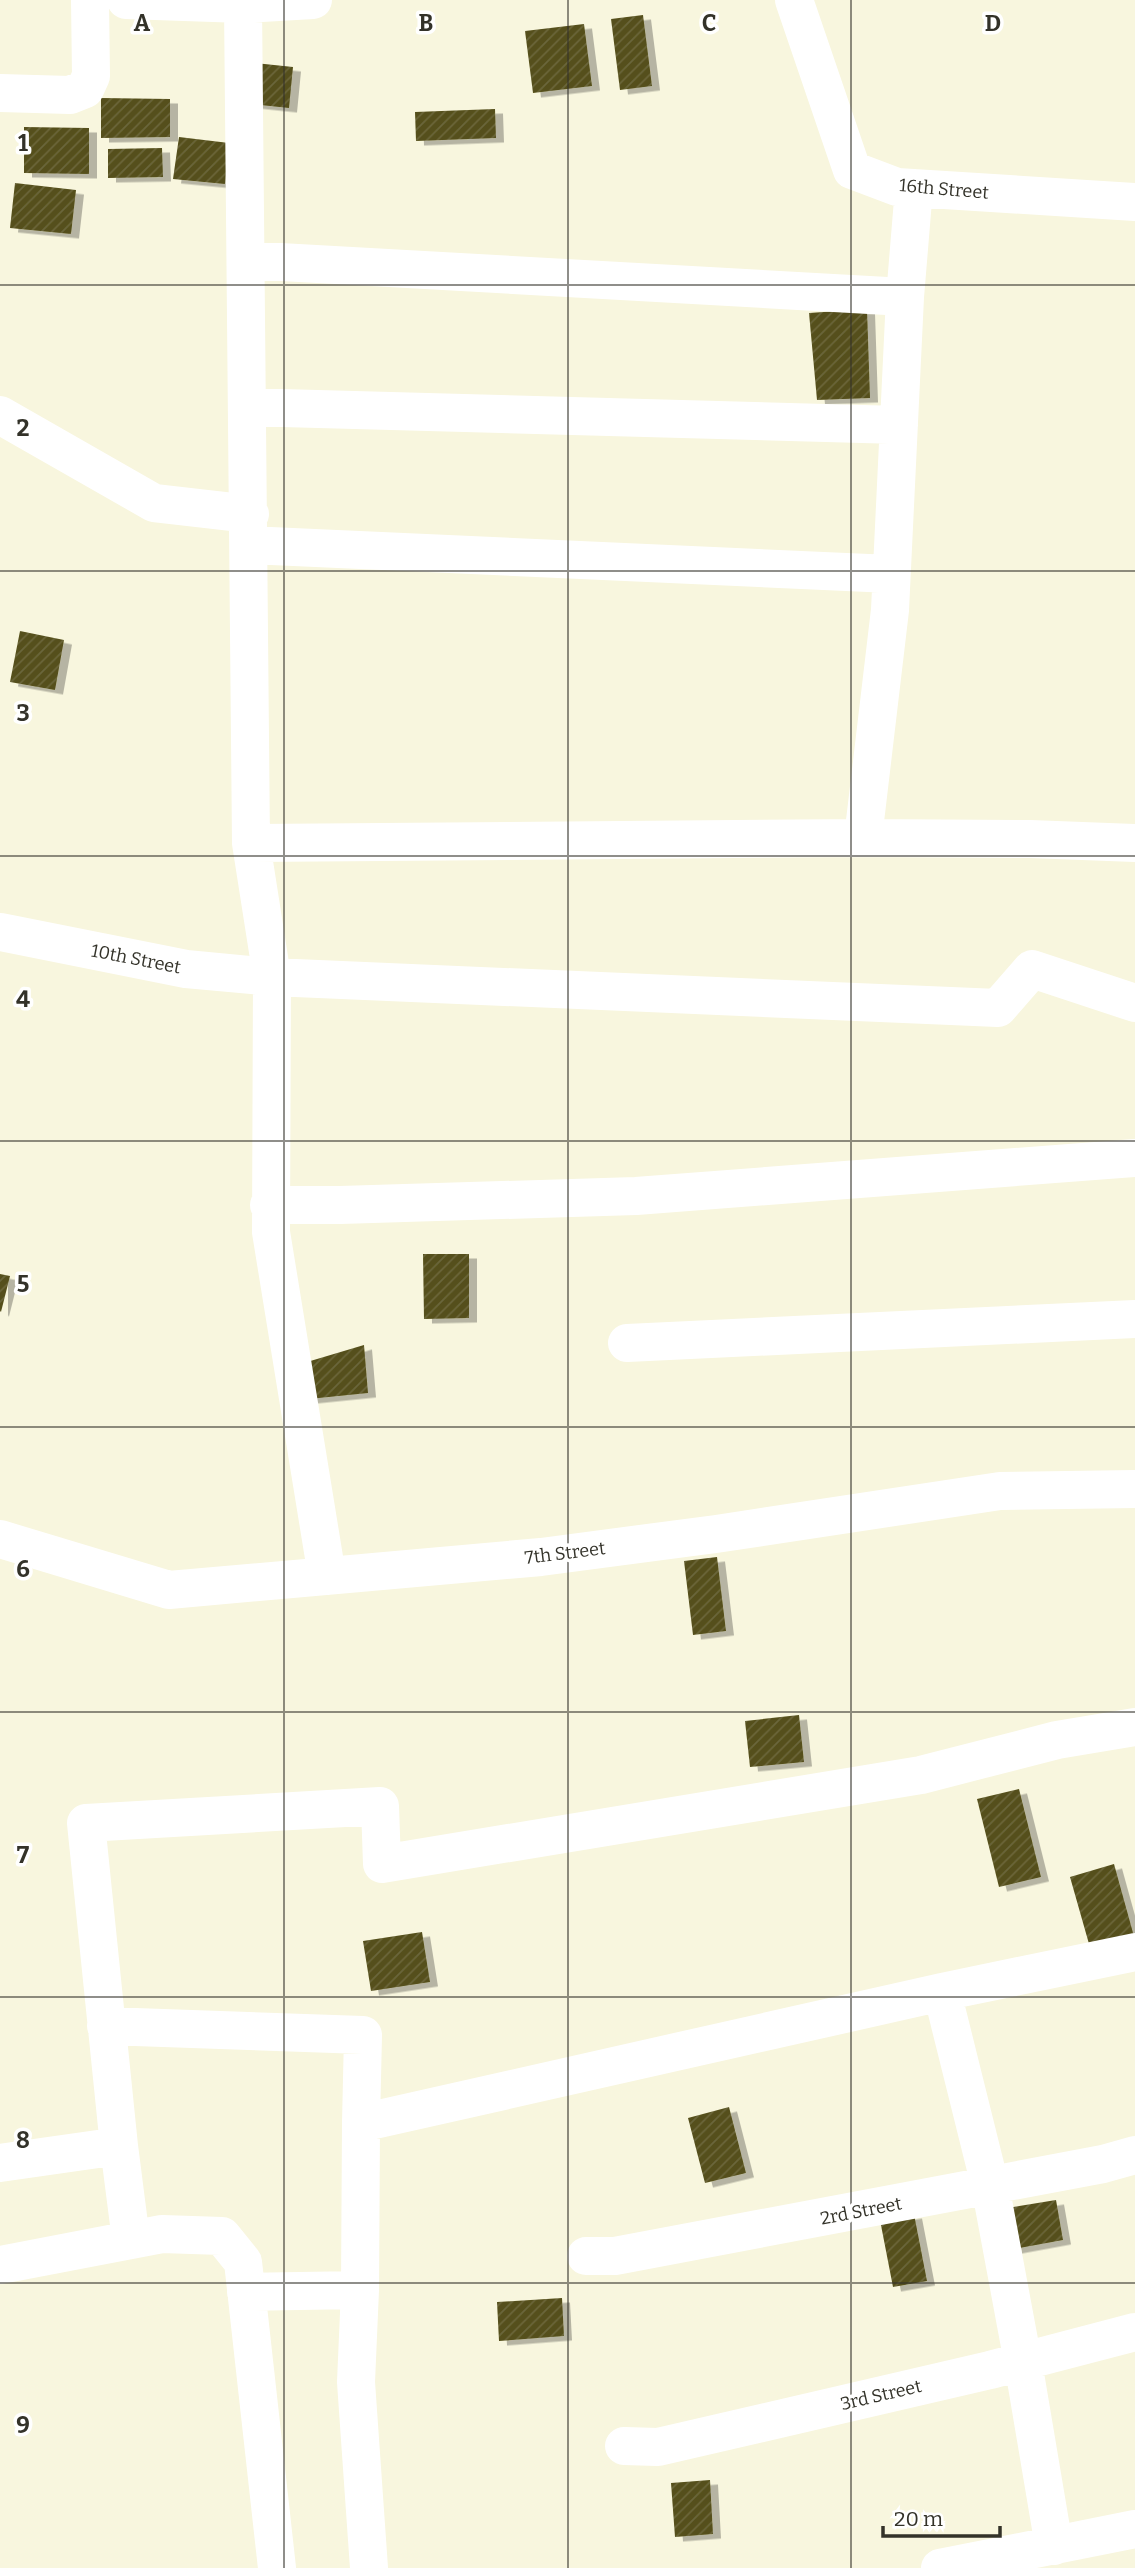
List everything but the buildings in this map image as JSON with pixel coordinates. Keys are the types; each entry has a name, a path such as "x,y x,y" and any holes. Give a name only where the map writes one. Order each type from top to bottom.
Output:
{"street":[{"path":"0,93 70,95 85,89 91,76 90,0"},
{"path":"126,0 243,4 313,0"},
{"name":"16th Street","path":"794,0 852,170 897,187 1135,202"},
{"path":"243,4 251,843 272,977 271,1232 327,1576"},
{"path":"863,838 890,610 905,297 914,188"},
{"path":"246,260 905,297"},
{"path":"247,407 899,425"},
{"path":"0,415 154,503 250,529 891,575"},
{"path":"251,843 863,838 1135,843"},
{"name":"10th Street","path":"0,932 186,969 272,977 999,1008 1032,969 1135,1003"},
{"path":"270,1205 636,1196 1135,1158"},
{"path":"627,1343 1135,1319"},
{"name":"7th Street","path":"0,1539 170,1590 541,1557 716,1534 1000,1491 1135,1489"},
{"path":"131,2240 86,1823 380,1806 382,1864 920,1775 1057,1740 1135,1727"},
{"path":"361,2123 1135,1952"},
{"path":"942,1993 990,2185 1054,2546"},
{"path":"106,2026 363,2035 360,2290 356,2382 369,2568"},
{"path":"0,2163 119,2146"},
{"name":"2rd Street","path":"586,2256 615,2256 1103,2164 1135,2155"},
{"path":"0,2265 162,2234 222,2236 243,2262 277,2568"},
{"path":"246,2292 360,2290"},
{"name":"3rd Street","path":"625,2446 658,2447 1135,2332"},
{"path":"940,2568 1006,2561 1054,2546 1135,2529"}]}
